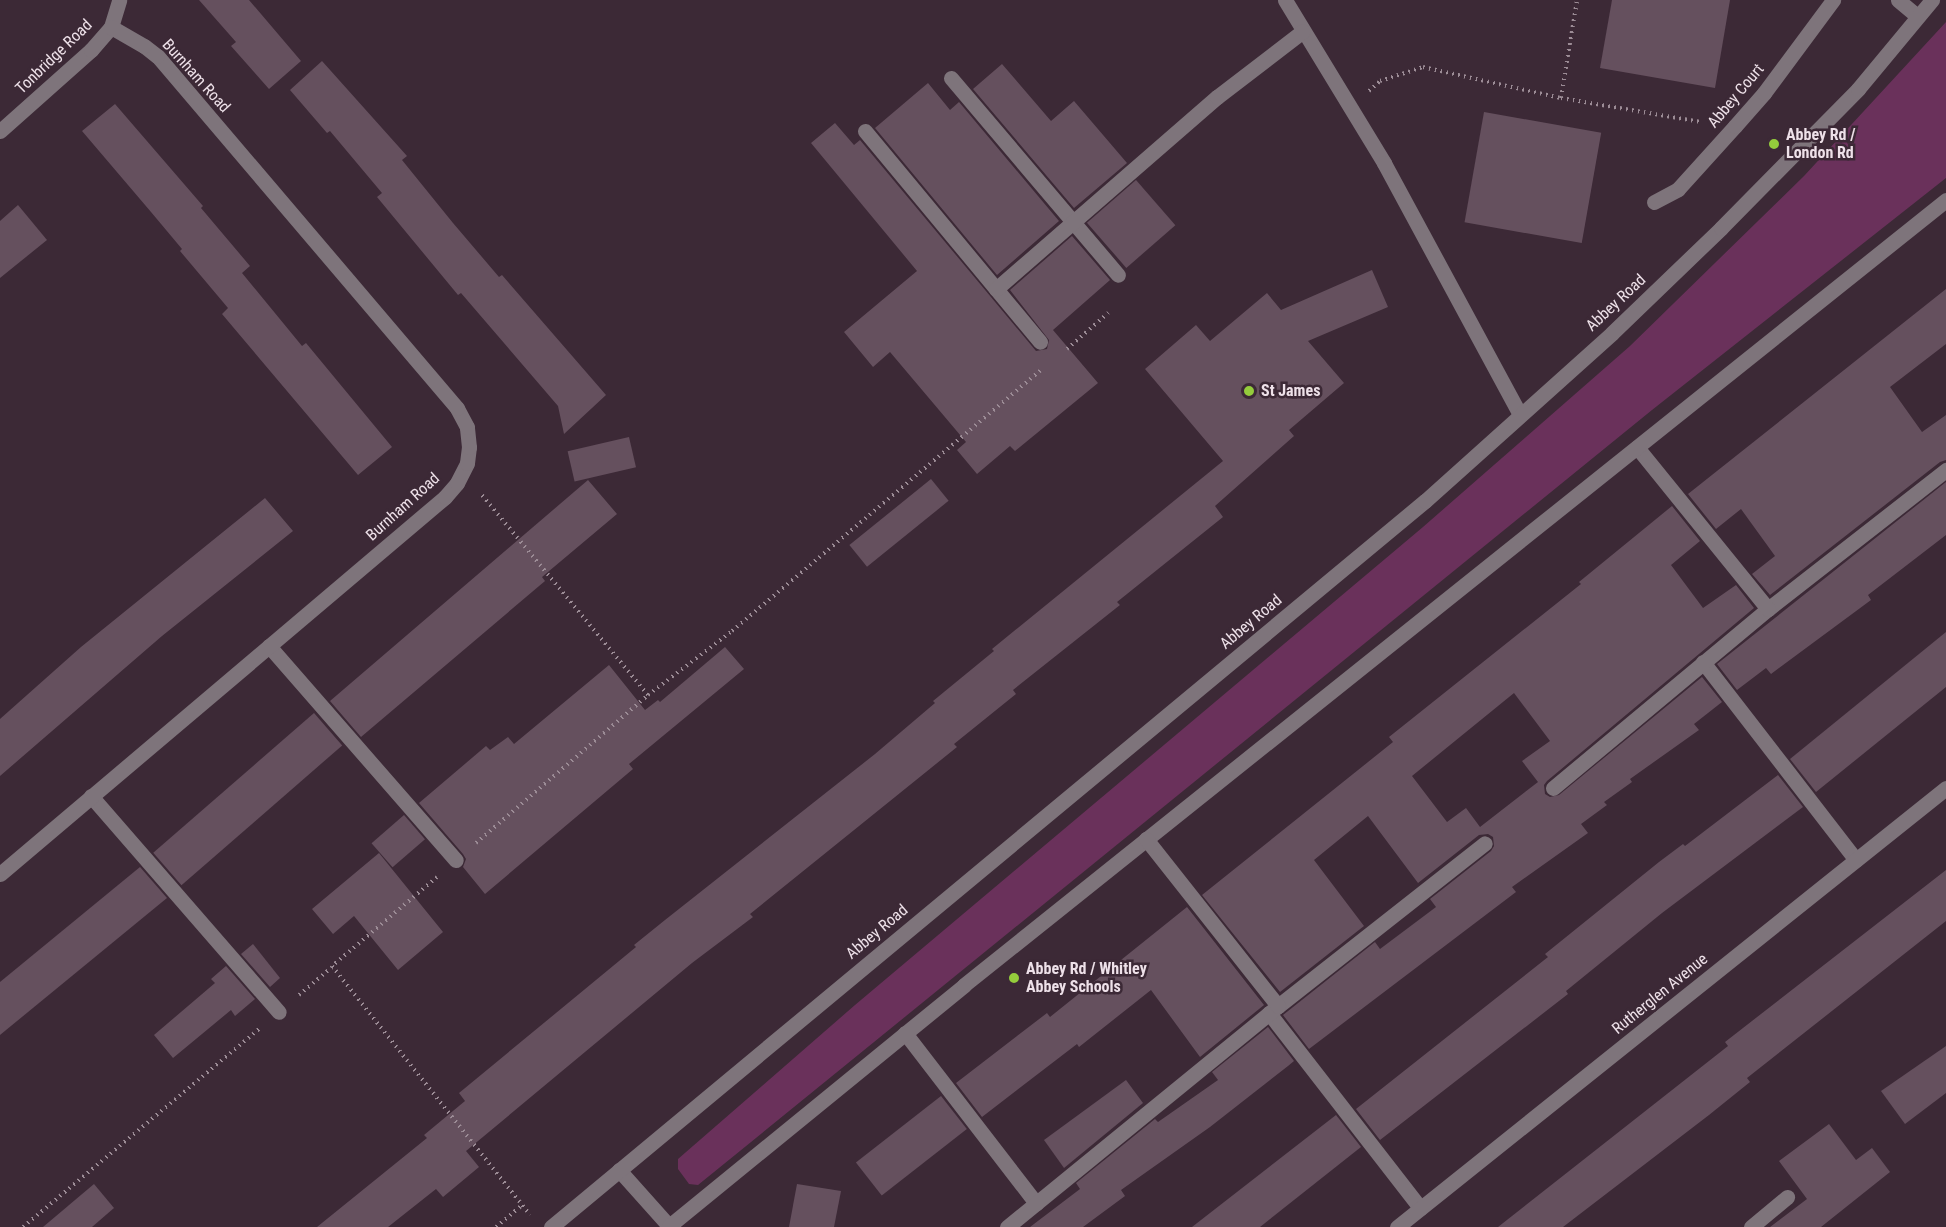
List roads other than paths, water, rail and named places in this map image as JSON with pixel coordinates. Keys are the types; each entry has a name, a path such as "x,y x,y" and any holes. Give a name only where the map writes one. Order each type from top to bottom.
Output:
{"street":[{"name":"Tonbridge Road","path":"0,131 69,73 111,27 119,0"},
{"path":"1285,0 1351,105 1520,415"},
{"name":"Abbey Court","path":"1654,202 1678,189 1735,126 1764,93 1833,0"},
{"path":"1898,0 1917,16"},
{"name":"Abbey Road","path":"551,1227 1425,501 1620,325 1804,146 1858,89 1932,0"},
{"name":"Burnham Road","path":"0,874 445,497 463,471 469,447 467,428 457,408 157,56 111,27"},
{"path":"996,289 1217,97 1303,31"},
{"path":"951,78 1118,275"},
{"path":"865,131 1040,342"},
{"path":"619,1170 670,1226 1146,839 1946,200"},
{"path":"1637,447 1768,609"},
{"path":"1553,788 1768,609 1946,470"},
{"path":"269,646 456,860"},
{"path":"1703,662 1856,860"},
{"name":"Rutherglen Avenue","path":"1397,1227 1946,789"},
{"path":"92,796 279,1012"},
{"path":"1146,839 1420,1208"},
{"path":"1007,1227 1274,1010 1485,843"},
{"path":"905,1033 1036,1203"},
{"path":"1751,1227 1787,1197"}],"place":[{"name":"Abbey Rd / London Rd","path":"1774,144"},
{"name":"St James","path":"1249,391"},
{"name":"Abbey Rd / Whitley Abbey Schools","path":"1014,978"}]}
